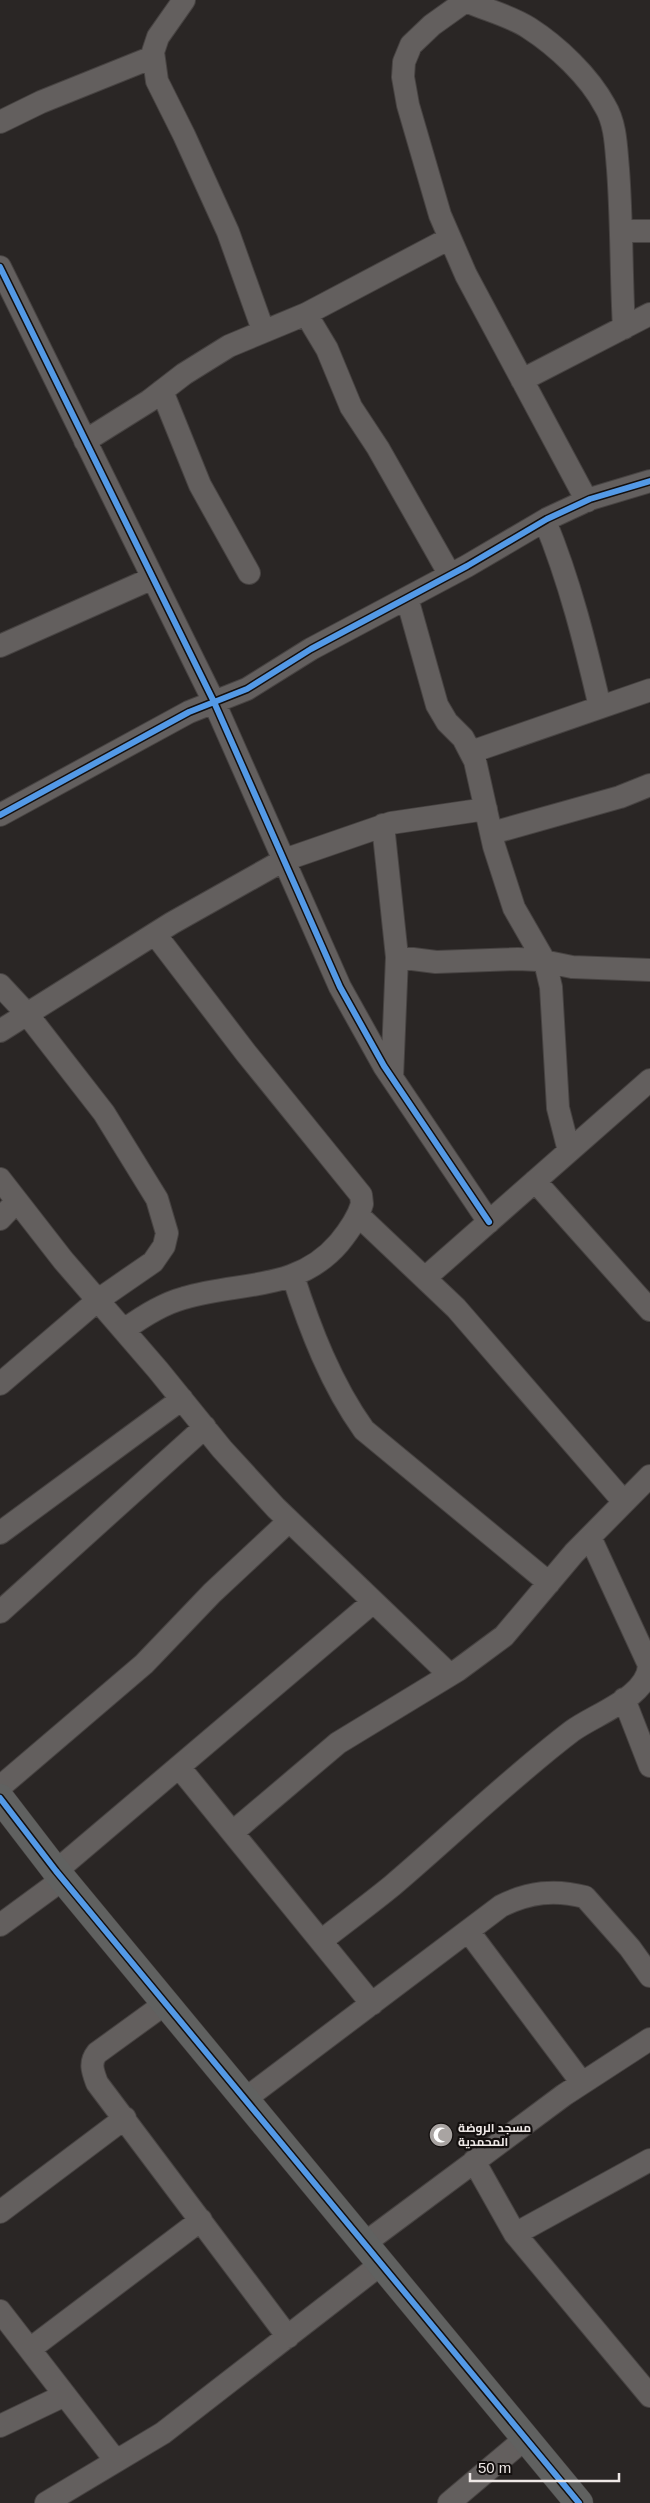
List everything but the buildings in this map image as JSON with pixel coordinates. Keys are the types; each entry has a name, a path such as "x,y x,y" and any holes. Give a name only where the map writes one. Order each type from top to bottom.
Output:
{"street":[{"path":"184,0 158,36 153,57 157,81 228,232 263,330"},
{"path":"587,501 466,275 440,215 410,114 402,77 404,62 411,45 432,24 467,0 528,27 558,51 590,84 606,107 615,135 622,231 624,328"},
{"path":"0,122 42,102 153,57"},
{"path":"622,231 650,231"},
{"path":"85,441 229,346 263,330 306,314 450,238"},
{"path":"0,267 214,702 340,987 392,1078 489,1222"},
{"path":"306,314 327,349 351,406 378,448 450,575"},
{"path":"522,380 650,314"},
{"path":"162,391 200,485 249,573"},
{"path":"0,815 189,712 247,690 311,649 450,575 545,521 587,501 650,481"},
{"path":"545,521 564,568 579,618 600,707"},
{"path":"0,646 153,578"},
{"path":"407,598 437,704 447,722 463,738 472,752 492,833 514,908 546,962 551,987 558,1108 570,1151"},
{"path":"472,752 650,690"},
{"path":"492,833 620,796 650,785"},
{"path":"0,1031 155,934 284,860 383,825 426,816 486,809"},
{"path":"383,825 397,957 392,1078"},
{"path":"124,1330 160,1307 185,1297 256,1285 293,1276 319,1263 329,1254 358,1215 362,1204 360,1195 246,1053 155,934"},
{"path":"397,957 436,962 518,959 603,970 650,970"},
{"path":"0,986 27,1014 104,1113 157,1199 167,1228 164,1246 153,1262 98,1300 0,1384"},
{"path":"425,1278 649,1084"},
{"path":"0,1179 98,1300 205,1427 289,1521 450,1675"},
{"path":"535,1181 650,1310"},
{"path":"0,1219 17,1201"},
{"path":"358,1215 456,1308 624,1502"},
{"path":"293,1276 309,1328 351,1412 364,1430 549,1583"},
{"path":"0,1533 182,1399"},
{"path":"0,1612 205,1427"},
{"path":"233,1832 338,1743 450,1675 504,1636 590,1537 650,1476"},
{"path":"0,1787 144,1664 212,1593 289,1521"},
{"path":"321,1941 393,1885 548,1750 576,1728 624,1700 641,1686 648,1675 649,1665 590,1537"},
{"path":"0,1925 60,1875 179,1767 373,1602"},
{"path":"624,1700 650,1766"},
{"path":"179,1767 372,2004"},
{"path":"0,1798 60,1875 527,2437 579,2503"},
{"path":"245,2099 502,1906 519,1898 545,1892 574,1894 585,1897 650,1976"},
{"path":"469,1932 582,2084"},
{"path":"166,2003 97,2053 92,2062 97,2083 288,2337"},
{"path":"46,2503 163,2432 288,2337 373,2253 474,2161 582,2084 650,2039"},
{"path":"0,2212 125,2118"},
{"path":"515,2234 650,2160"},
{"path":"474,2161 515,2234 646,2384"},
{"path":"30,2349 200,2220"},
{"path":"0,2311 116,2461"},
{"path":"0,2426 65,2395"},
{"path":"449,2503 527,2437"}],"cycle path":[{"path":"0,267 214,702 340,987 384,1066 489,1222"},
{"path":"0,815 189,712 247,689 311,649 467,566 547,519 590,499 650,481"},
{"path":"0,1798 56,1871 579,2503"}],"place":[{"name":"مسجد الروضة المحمدية","path":"441,2135"}]}
